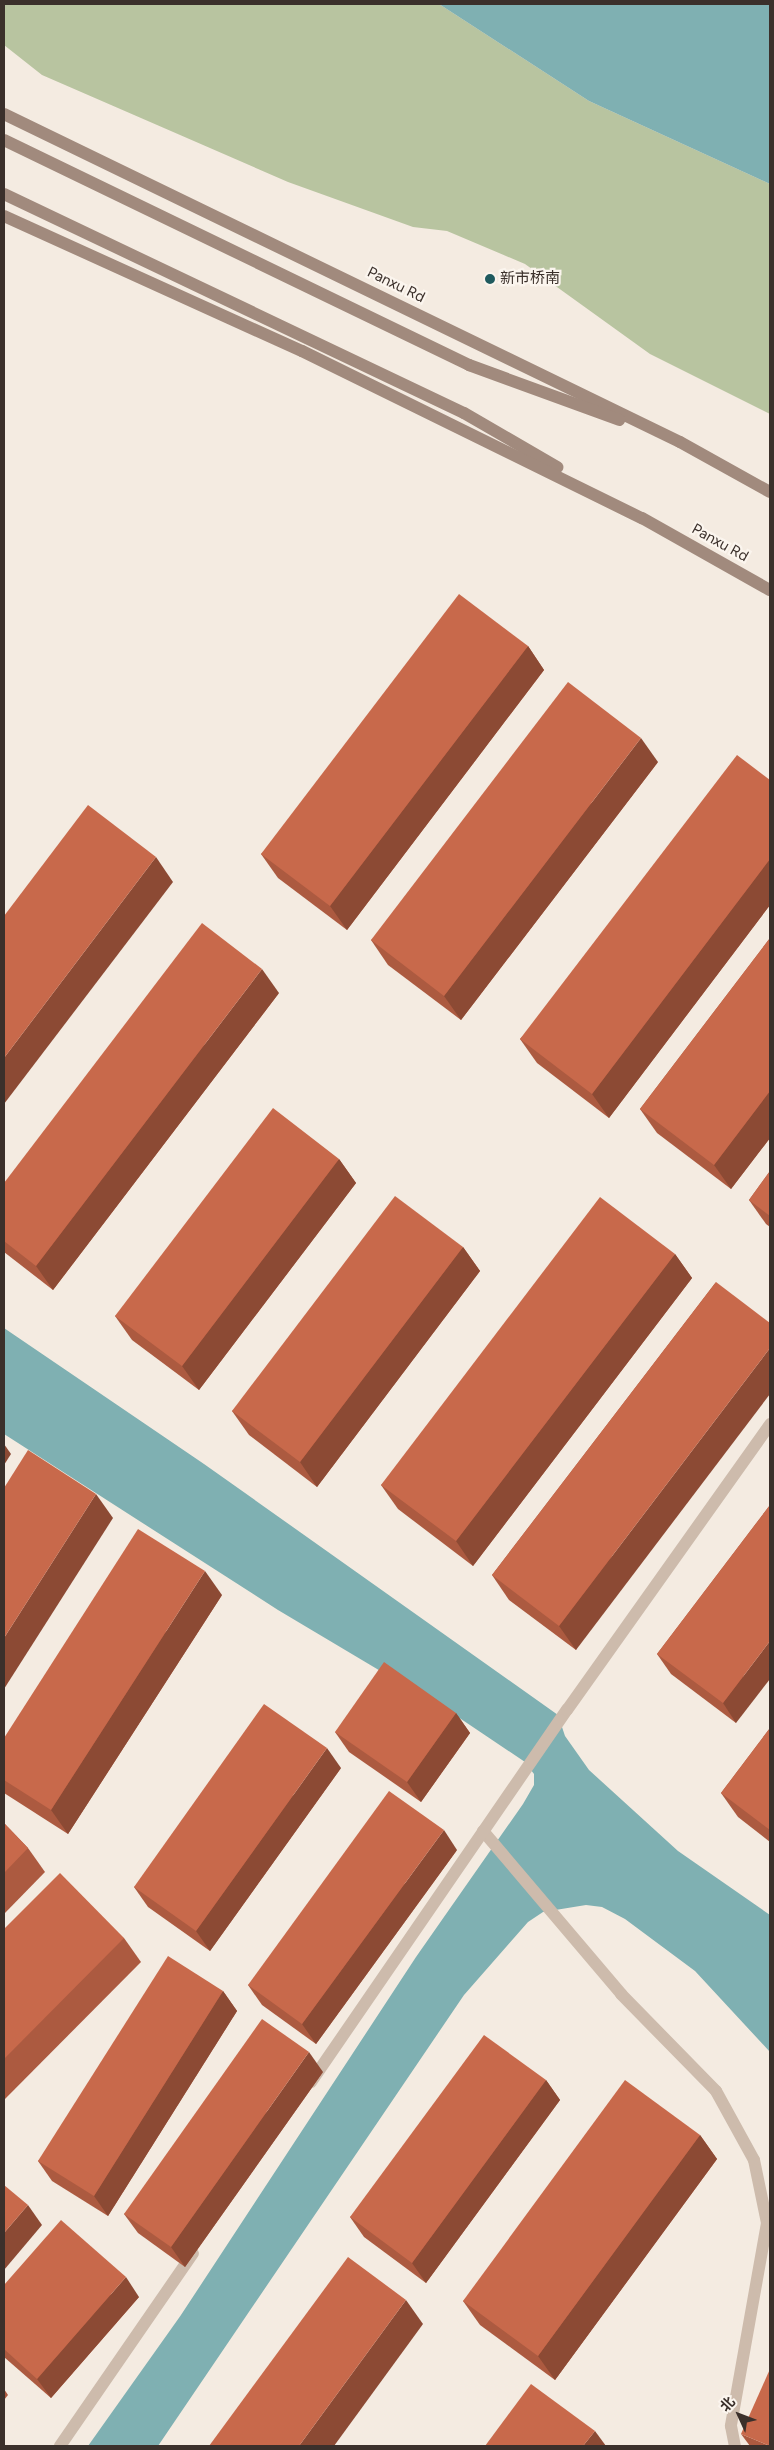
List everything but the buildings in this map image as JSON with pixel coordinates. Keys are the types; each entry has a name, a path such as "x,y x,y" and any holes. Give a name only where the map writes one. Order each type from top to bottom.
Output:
{"main road":[{"name":"Panxu Rd","path":"4,114 680,442 770,492"},
{"path":"4,140 469,365 680,442"},
{"path":"4,194 464,413 642,518"},
{"name":"Panxu Rd","path":"4,216 302,351 642,518 770,590"}],"street":[{"path":"303,2093 487,1835 523,1772 770,1424"},
{"path":"487,1835 621,1994 716,2091 754,2160 767,2224 731,2426 735,2446"},
{"path":"60,2446 201,2241"}],"green space":[{"path":"4,4 439,4 589,101 770,184 770,414 650,354 525,264 447,231 413,227 288,182 42,75 4,45"}],"water":[{"path":"439,4 770,4 770,184 589,101"},
{"path":"4,1328 204,1464 558,1715 565,1736 589,1770 678,1851 770,1915 770,2052 695,1971 625,1919 602,1907 586,1905 543,1912 528,1922 464,1995 158,2446 88,2446 181,2315 416,1957 523,1804 534,1785 534,1774 525,1762 461,1719 278,1610 4,1434"}],"place":[{"name":"新市桥南","path":"490,279"}]}
